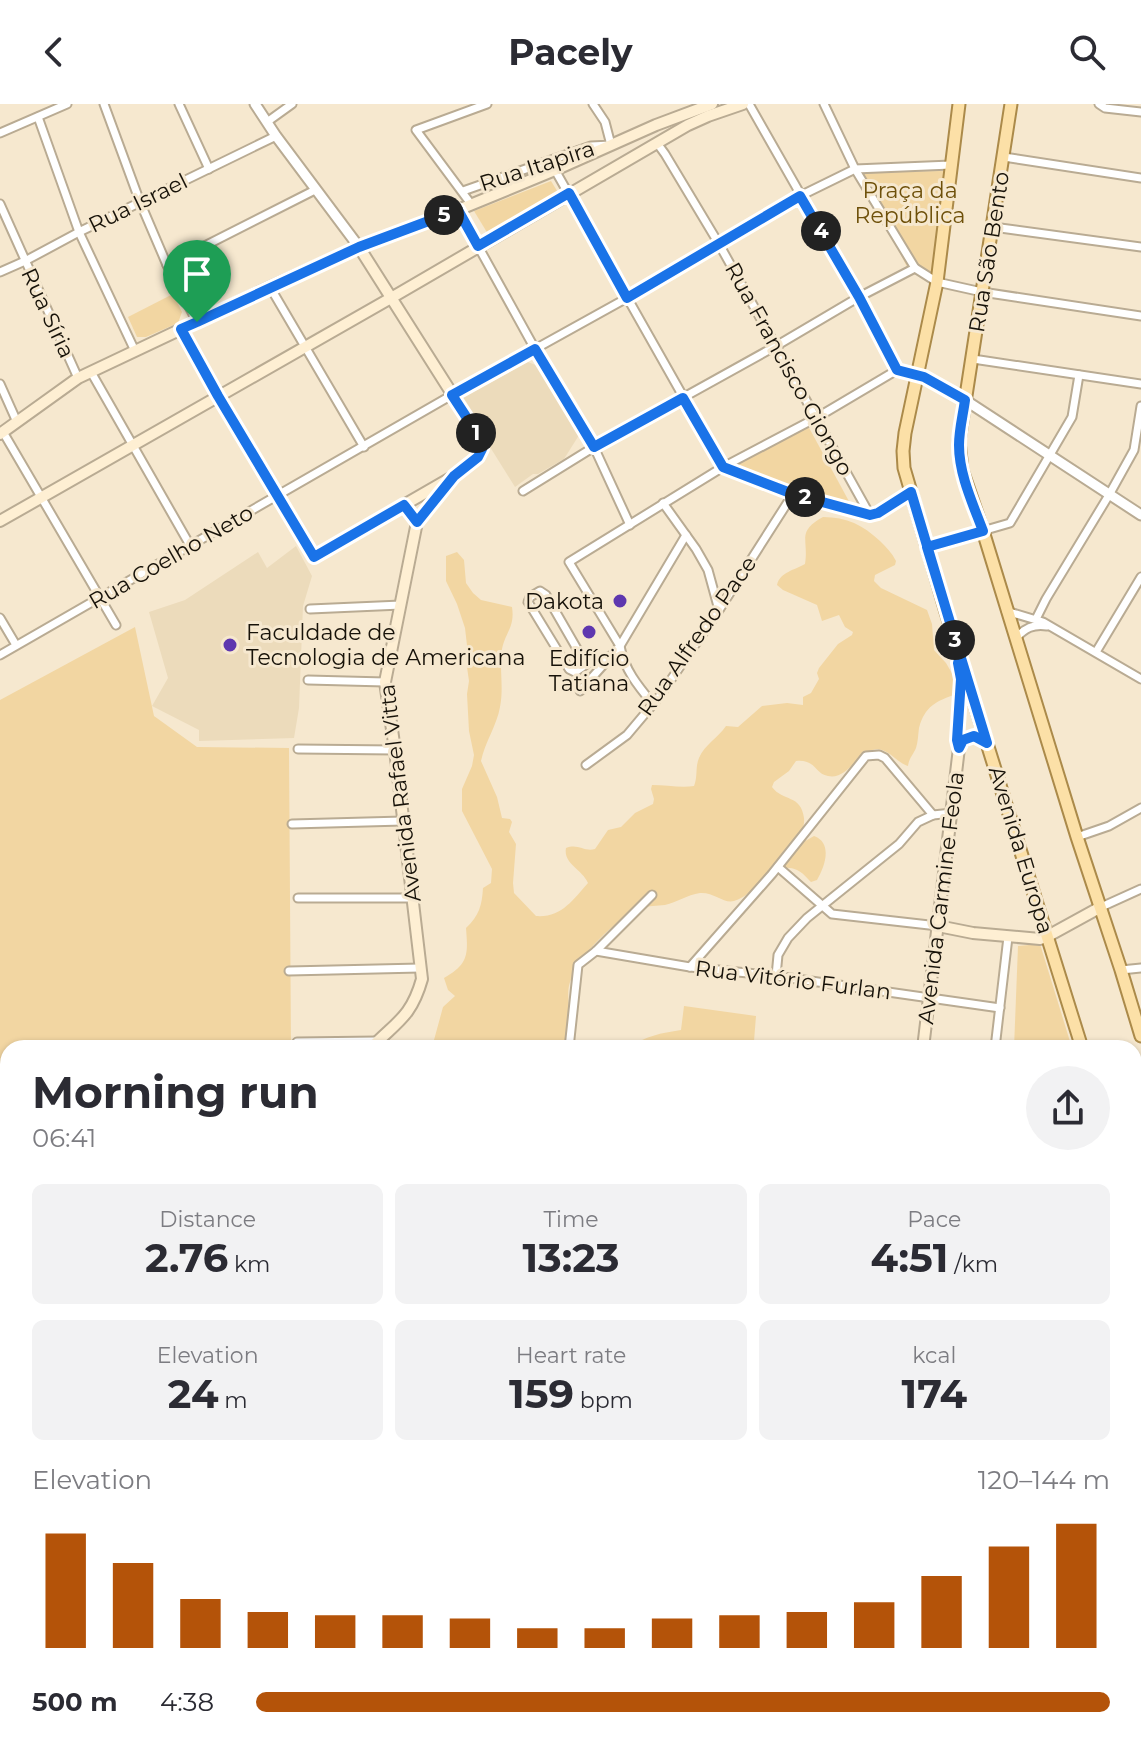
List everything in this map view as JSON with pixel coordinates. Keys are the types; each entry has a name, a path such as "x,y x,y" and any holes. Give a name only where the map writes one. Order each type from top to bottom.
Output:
{"main road":[{"path":"1,433 78,378 270,287 359,247 458,210 712,104"},
{"path":"0,521 657,143 708,116 746,104"},
{"path":"917,374 937,282 959,104"},
{"name":"Rua São Bento","path":"965,400 1011,104"},
{"path":"623,139 657,143"},
{"path":"611,145 623,153 622,163"},
{"path":"181,329 314,557 454,476 478,457 482,449 480,438 359,247"},
{"name":"Avenida Europa","path":"917,374 903,451 904,468 1080,1040"},
{"path":"965,400 959,441 962,470 1099,908 1137,1006 1141,1036"},
{"name":"Avenida Rafael Vitta","path":"380,1040 402,1020 417,998 422,979 385,682 417,522 454,476"},
{"path":"404,505 417,522"},
{"name":"Avenida Carmine Feola","path":"924,1040 959,748 960,656"},
{"name":"Avenida Carmine Feola","path":"959,748 963,740 974,736 987,743"},
{"path":"938,926 1030,939 1048,936 1099,908"}],"street":[{"path":"0,133 67,104"},
{"path":"104,104 140,202 167,265 197,322"},
{"path":"179,104 209,169"},
{"path":"255,104 359,247"},
{"path":"267,122 292,104"},
{"path":"471,204 416,130 487,104"},
{"path":"593,104 605,122 623,139"},
{"path":"746,104 859,297 897,370"},
{"path":"824,104 855,169 915,268 937,282 982,292 1141,316"},
{"path":"1099,104 1105,108 1141,112"},
{"path":"38,117 79,232 135,351"},
{"path":"605,122 611,145"},
{"name":"Rua Israel","path":"0,272 276,136"},
{"name":"Rua Francisco Giongo","path":"657,143 719,244 870,515"},
{"name":"Rua Itapira","path":"463,191 591,146 611,145"},
{"path":"1004,157 1141,178"},
{"path":"855,169 951,165"},
{"name":"Rua Coelho Neto","path":"0,655 800,196 855,169"},
{"path":"555,170 723,467 793,494 870,515 911,492"},
{"path":"167,265 315,190"},
{"name":"Rua Síria","path":"0,204 78,378"},
{"path":"458,210 594,447 630,525"},
{"path":"993,227 1141,247"},
{"path":"523,491 594,447 915,268"},
{"path":"270,287 364,447"},
{"path":"973,359 1141,384"},
{"path":"653,704 622,661 620,646 569,562 723,467 816,418 897,370 917,374 965,400 1141,515"},
{"path":"91,372 191,547"},
{"path":"927,547 1010,523 1072,417 1079,375"},
{"path":"0,384 17,422"},
{"path":"1036,619 1134,450 1141,406"},
{"path":"1,433 116,625"},
{"name":"Rua Alfredo Pace","path":"586,765 627,735 653,704 719,610 793,494"},
{"path":"663,503 708,570 719,610"},
{"path":"580,691 620,646 686,535"},
{"path":"1096,652 1141,577"},
{"path":"588,663 546,595 540,591 530,597 528,602 569,669 575,672 588,663 611,656"},
{"path":"310,609 401,605"},
{"path":"1006,611 1036,619 1141,679"},
{"path":"0,618 16,645"},
{"path":"1015,639 1027,627 1049,626"},
{"path":"308,680 385,682"},
{"path":"298,749 395,750"},
{"path":"690,967 778,867 866,756 885,758 933,815"},
{"path":"1077,837 1109,826 1141,808"},
{"path":"776,976 778,955 788,938 807,918 899,844 918,822 933,815 952,813"},
{"path":"292,824 403,821"},
{"path":"778,867 832,914 938,926"},
{"path":"1099,908 1141,889"},
{"path":"570,1040 578,965 652,895"},
{"path":"298,898 413,898"},
{"path":"996,1040 1008,937"},
{"name":"Rua Vitório Furlan","path":"592,953 1000,1008"},
{"path":"289,971 420,968"},
{"path":"1121,970 1141,968"}],"shaded area":[{"path":"528,362 538,366 581,432 564,459 515,487 460,399"},
{"name":"Faculdade de Tecnologia de Americana","path":"296,546 312,576 303,606 299,708 294,738 199,741 199,730 152,706 168,678 149,612 185,600 258,552 267,568"}],"green space":[{"name":"Praça da República","path":"944,171 930,282 908,269 859,172"},
{"path":"551,181 559,194 488,234 474,211"},
{"path":"173,294 182,312 178,323 146,337 137,337 128,317"},
{"path":"807,424 851,505 760,481 729,467"},
{"path":"823,517 847,520 874,535 891,553 895,565 875,575 874,581 881,588 927,610 932,624 934,650 960,687 957,694 928,709 908,766 882,750 868,752 835,776 824,775 808,762 796,761 772,787 802,810 804,821 800,844 814,836 824,844 825,862 817,880 811,882 797,870 779,869 734,901 700,893 631,914 599,939 575,971 568,996 570,1022 565,1040 434,1040 443,1007 455,996 448,990 444,978 458,968 465,958 466,928 479,910 483,888 491,883 492,869 462,811 462,789 474,755 469,731 468,654 465,628 446,581 446,556 457,552 464,560 466,583 481,600 512,607 511,624 502,649 500,707 481,761 497,797 502,818 512,822 509,832 516,844 514,893 536,916 545,916 566,907 588,883 567,858 566,848 595,849 608,830 621,827 635,813 653,804 652,785 694,786 702,753 726,726 738,727 762,706 803,705 803,697 811,693 819,679 819,668 838,644 852,635 853,632 845,627 839,615 822,621 817,605 777,585 785,574 805,564 806,532"},
{"path":"135,627 154,716 197,747 289,748 291,1040 0,1040 0,700"},
{"path":"1040,944 1070,1040 1014,1040 1018,946"},
{"path":"684,1006 756,1016 754,1040 644,1040 681,1030"}],"place":[{"name":"Dakota","path":"620,601"},
{"name":"Edifício Tatiana","path":"589,632"},
{"name":"Faculdade de Tecnologia de Americana","path":"230,645"}],"route":[{"path":"197,322 181,329 314,557 404,505 417,522 454,476 481,452 480,438 452,395 535,349 594,447 683,398 723,467 793,494 870,515 911,492 946,612 960,656 958,663 961,679 957,740 959,748 968,737 974,736 987,743 946,612 927,547 983,531 959,456 965,400 924,377 897,370 800,196 627,298 569,193 478,246 458,210 359,247 197,322"}]}
